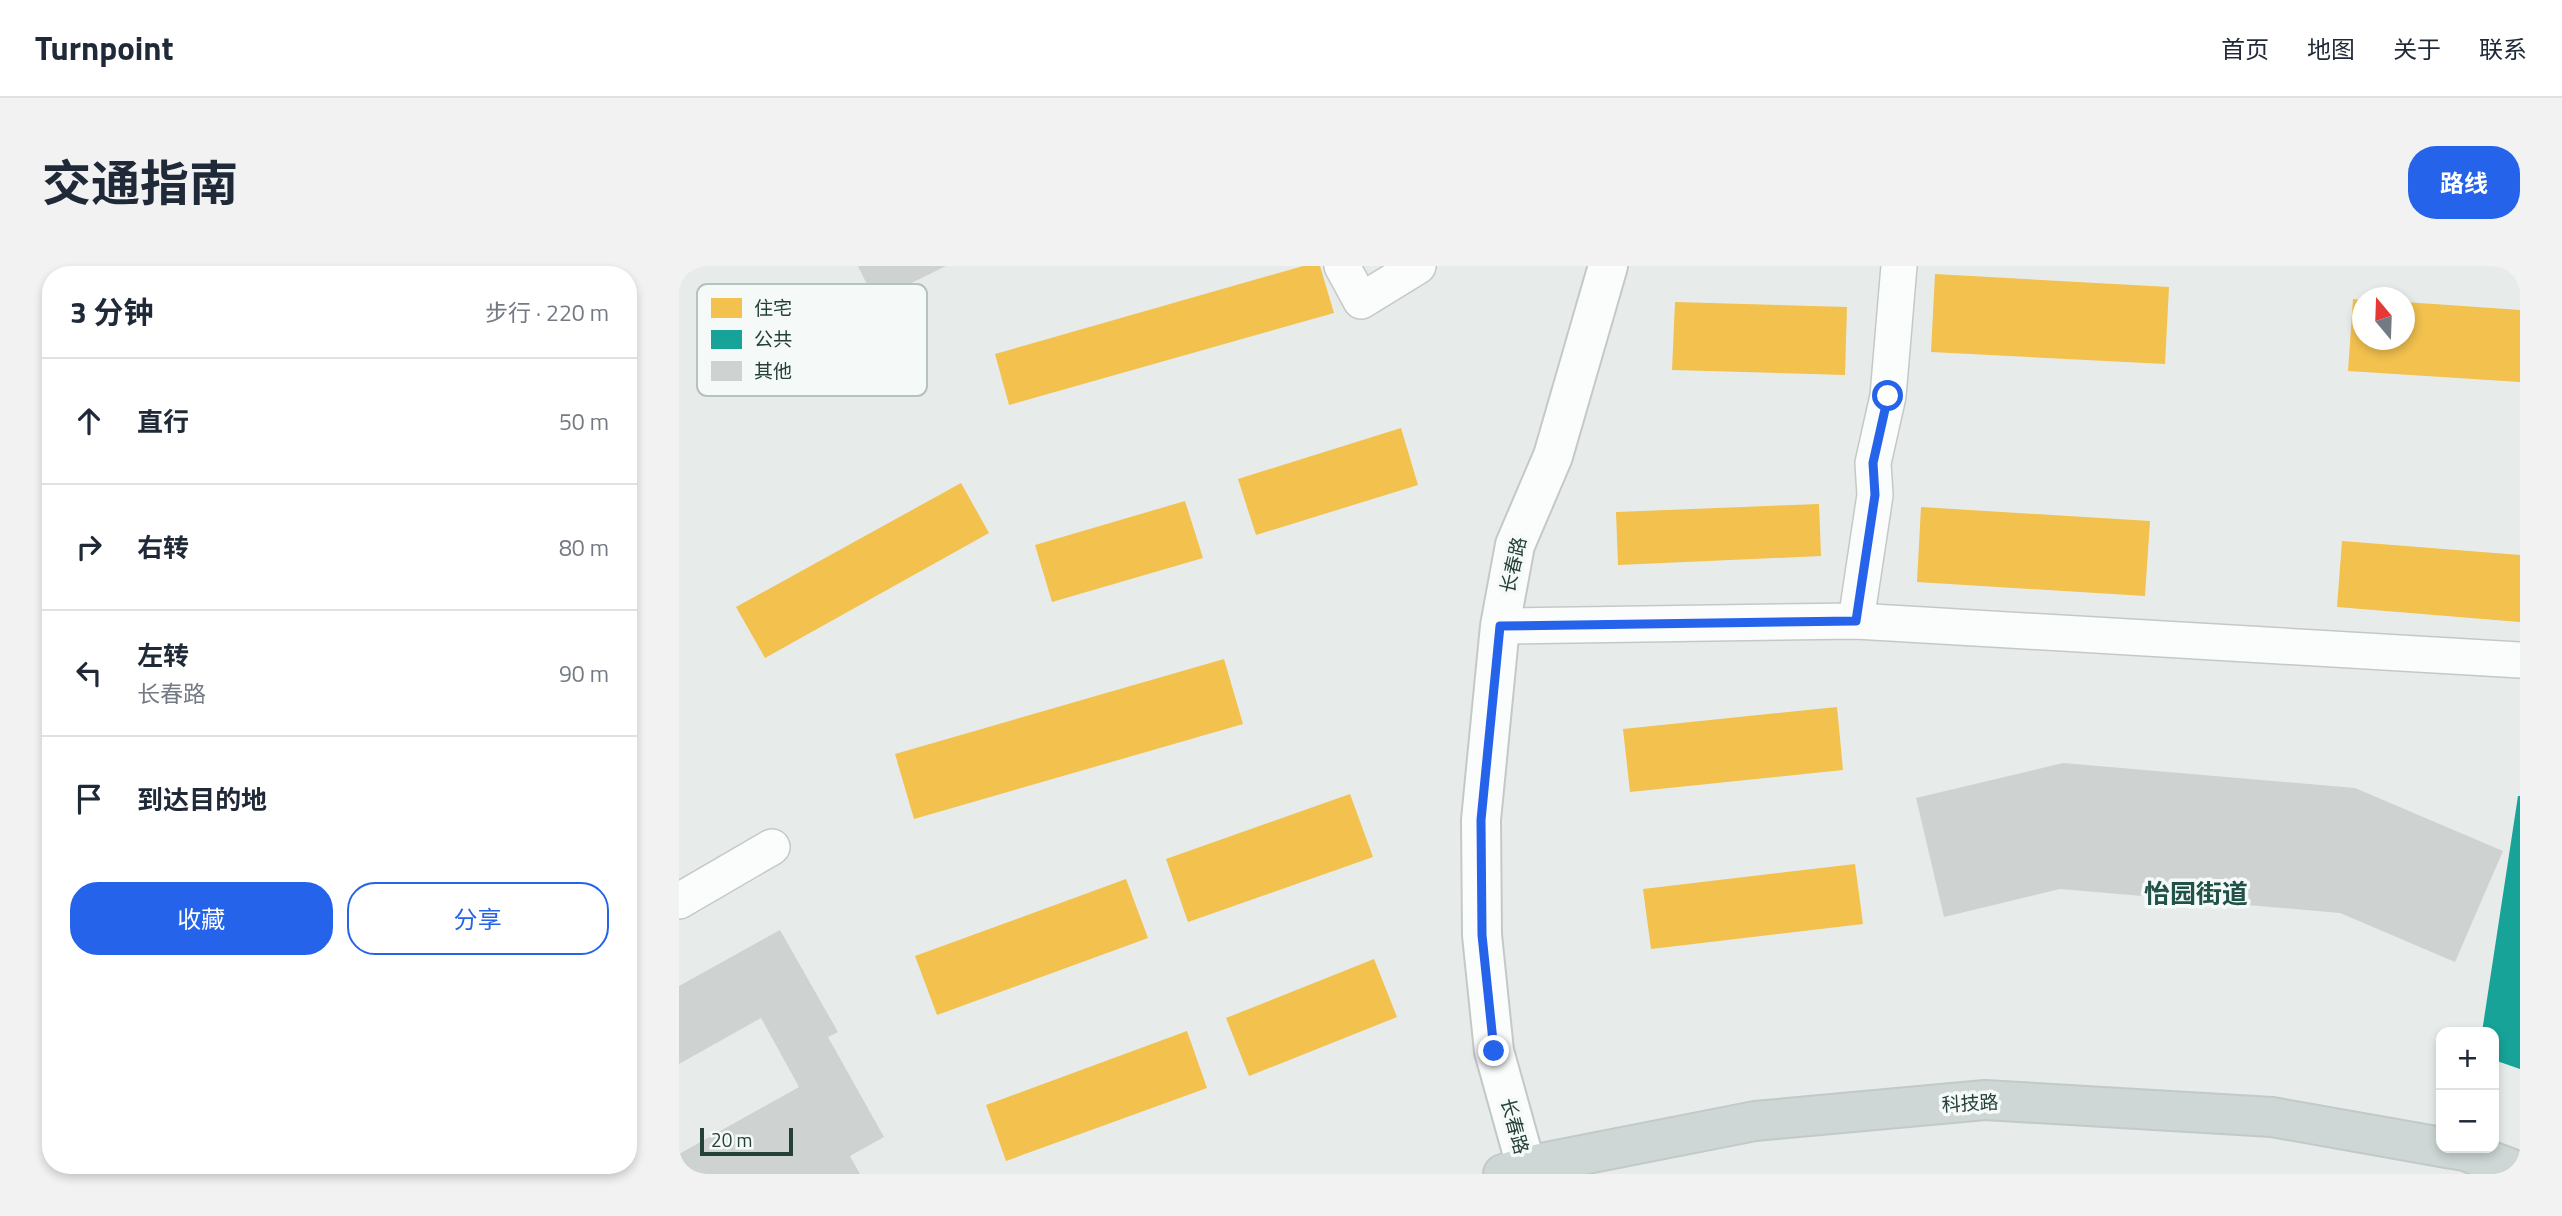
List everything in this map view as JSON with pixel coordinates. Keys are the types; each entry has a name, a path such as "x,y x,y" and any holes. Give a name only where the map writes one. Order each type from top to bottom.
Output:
{"main road":[{"name":"科技路","path":"1514,1170 1755,1121 1985,1100 2272,1117 2436,1146"},
{"path":"2470,1153 2520,1172"}],"street":[{"path":"1342,266 1361,301 1418,266"},
{"name":"长春路","path":"1514,1170 1494,1051 1482,935 1481,820 1500,626 1515,545 1553,456 1608,266"},
{"path":"1856,621 1875,495 1873,463 1888,396 1899,266"},
{"path":"1500,626 1856,621 2520,660"},
{"path":"679,901 772,847"}],"building: 住宅":[{"path":"1303,266 1320,266 1334,313 1009,405 995,354"},
{"path":"1935,274 2169,287 2165,364 1931,352"},
{"path":"1675,302 1847,307 1845,375 1672,370"},
{"path":"2415,303 2520,310 2520,382 2348,371 2352,313 2352,350 2415,350"},
{"path":"1401,428 1418,485 1256,535 1238,479"},
{"path":"961,483 989,533 765,658 736,607"},
{"path":"1185,501 1203,558 1052,602 1035,545"},
{"path":"1819,504 1821,556 1618,565 1616,512"},
{"path":"1921,507 2150,521 2145,596 1917,582"},
{"path":"2342,541 2520,555 2520,622 2337,607"},
{"path":"1224,659 1243,724 914,819 895,754"},
{"path":"1837,707 1843,770 1630,792 1623,729"},
{"path":"1350,794 1373,857 1188,922 1166,859"},
{"path":"1855,864 1863,924 1651,949 1643,889"},
{"path":"1126,879 1148,938 937,1015 915,956"},
{"path":"1374,959 1397,1017 1249,1076 1226,1018"},
{"path":"1187,1031 1207,1088 1006,1161 986,1105"}],"building: 公共":[{"path":"2520,796 2520,1069 2499,1062 2499,1027 2483,1027"}],"building: 其他":[{"path":"858,266 946,266 909,284 867,284"},
{"path":"2063,763 2355,788 2503,851 2455,962 2340,913 2060,889 1944,917 1916,798"},
{"path":"780,930 838,1032 828,1037 884,1137 850,1156 860,1174 679,1174 679,1154 799,1087 761,1018 679,1064 679,986"}],"district":[{"name":"怡园街道","path":"2196,894"}],"route":[{"path":"1494,1051 1482,935 1481,820 1500,626 1856,621 1875,495 1873,463 1888,396"}]}
